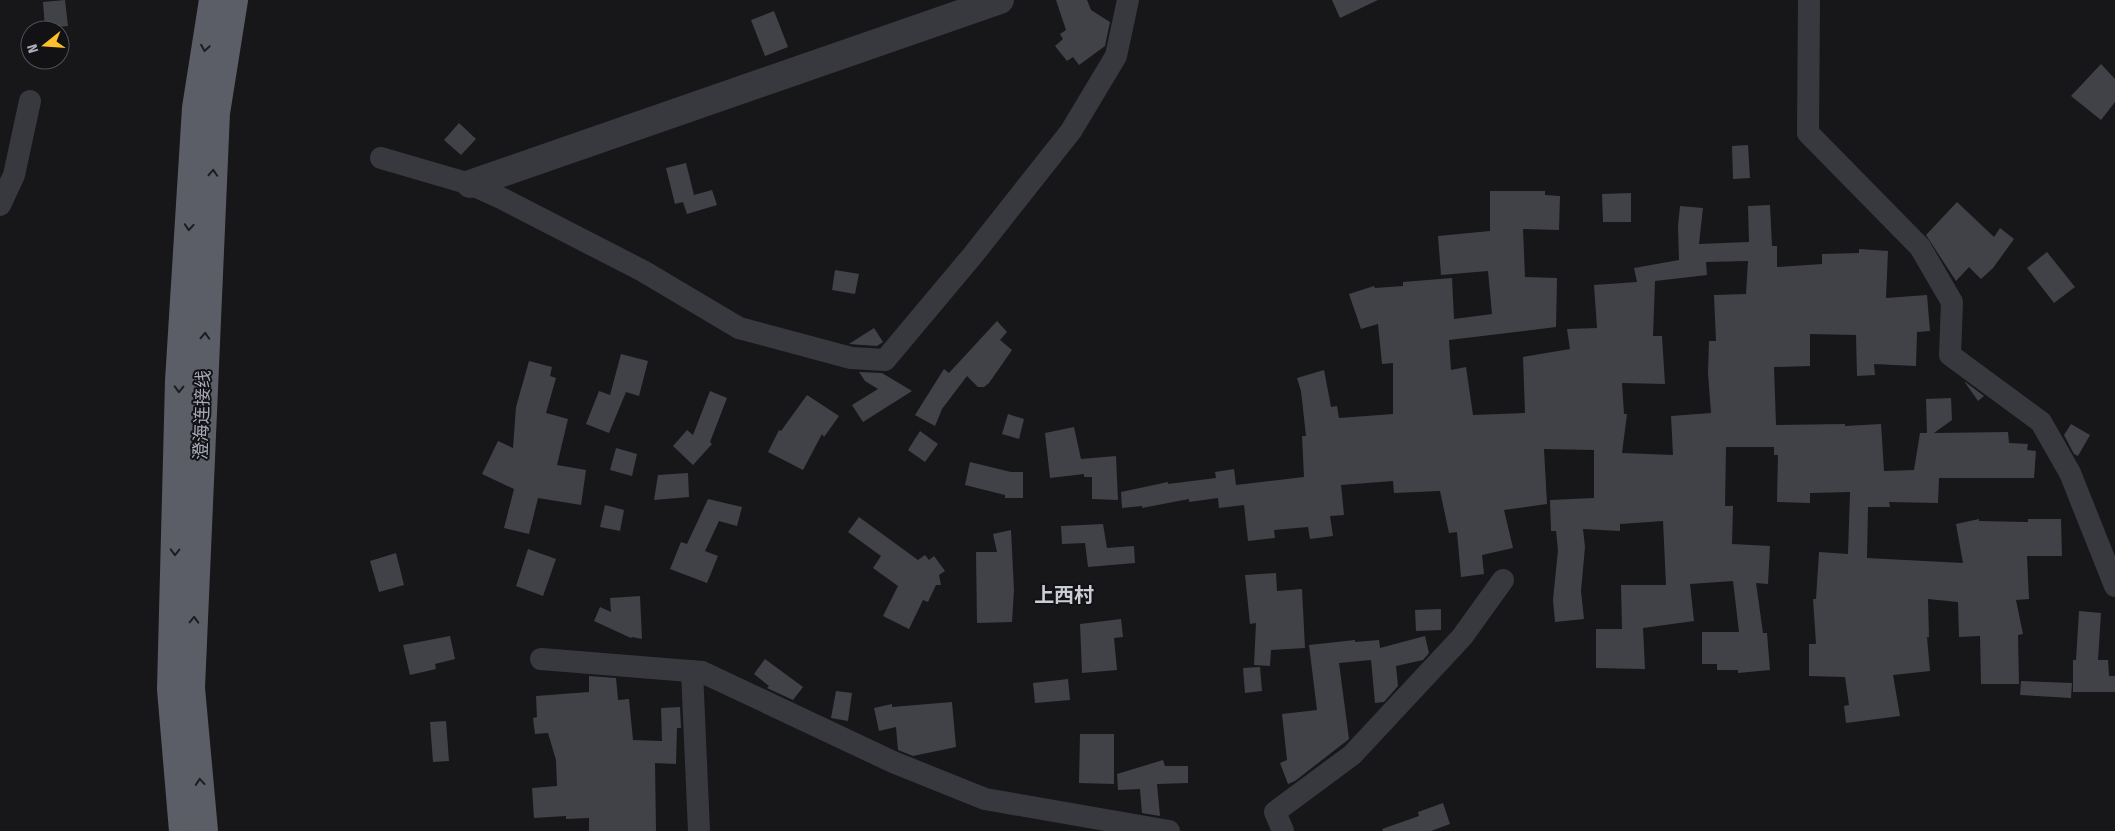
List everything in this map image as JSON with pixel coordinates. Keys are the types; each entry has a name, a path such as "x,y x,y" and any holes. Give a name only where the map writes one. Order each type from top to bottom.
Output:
{"highway":[{"name":"澄海连接线","path":"183,831 172,689 179,381 196,108 212,0"},
{"name":"澄海连接线","path":"204,831 191,688 216,113 234,0"}],"street":[{"path":"470,184 1000,0"},
{"path":"381,158 470,184 643,271 739,328 851,358 885,360 973,255 1071,131 1116,56 1128,0"},
{"path":"1808,0 1808,133 1920,247 1952,302 1950,355 2041,422 2070,473 2115,586"},
{"path":"0,205 14,175 30,101"},
{"path":"1283,831 1275,812 1352,755 1462,637 1503,580"},
{"path":"541,659 702,672 893,762 985,799 1169,831"},
{"path":"692,671 699,831"}],"building":[{"path":"65,0 67,20 44,20 43,2"},
{"path":"1056,0 1087,0 1091,10 1110,22 1105,46 1079,65 1073,57 1067,61 1055,46 1063,39 1060,34 1066,30"},
{"path":"1332,0 1378,0 1340,18"},
{"path":"774,11 788,47 765,56 751,20"},
{"path":"2101,64 2115,79 2115,102 2101,120 2071,96"},
{"path":"459,123 476,139 461,155 444,140"},
{"path":"1748,145 1750,178 1733,179 1732,146"},
{"path":"686,163 694,195 712,190 717,205 687,214 683,202 675,204 666,168"},
{"path":"1490,191 1545,191 1545,195 1560,196 1559,230 1523,229 1525,277 1557,278 1556,327 1449,340 1451,370 1466,367 1473,415 1525,413 1523,357 1570,349 1567,329 1597,328 1594,285 1637,282 1634,268 1679,260 1678,226 1680,206 1703,208 1699,244 1749,242 1748,206 1770,205 1772,246 1777,246 1777,267 1822,264 1822,254 1859,253 1859,249 1888,251 1886,298 1927,295 1930,331 1917,332 1916,366 1874,364 1875,375 1857,376 1856,335 1810,334 1810,366 1774,367 1776,425 1845,424 1845,426 1881,424 1884,471 1914,470 1920,433 1927,433 1926,399 1951,398 1952,420 1934,433 2008,432 2009,443 2028,444 2027,450 2036,451 2034,478 1939,478 1938,503 1889,502 1890,507 1868,507 1867,558 1963,563 1956,524 1979,519 1979,521 2028,522 2028,519 2061,519 2062,556 2027,556 2029,599 2016,600 2023,634 2018,635 2019,684 1981,684 1980,636 1959,637 1958,602 1928,599 1929,637 1927,637 1930,671 1893,675 1900,716 1846,723 1844,706 1849,705 1845,677 1809,676 1809,644 1816,644 1813,599 1816,599 1819,552 1848,554 1850,492 1810,493 1810,503 1777,502 1778,455 1774,455 1774,447 1726,447 1725,506 1733,506 1732,544 1770,546 1768,584 1756,583 1763,633 1767,633 1770,670 1738,673 1738,670 1717,670 1717,664 1702,664 1702,632 1739,632 1733,581 1690,584 1694,621 1643,628 1645,669 1596,668 1596,629 1622,629 1621,585 1666,585 1663,521 1620,524 1620,531 1583,529 1585,547 1581,591 1584,619 1555,622 1553,600 1558,550 1556,531 1551,531 1550,500 1594,498 1594,450 1544,449 1547,504 1504,510 1513,548 1482,555 1484,574 1461,577 1457,532 1449,533 1440,491 1394,493 1393,481 1341,485 1344,515 1330,516 1333,536 1310,539 1308,527 1274,530 1275,538 1248,541 1244,505 1219,508 1218,498 1189,502 1189,499 1142,508 1142,506 1122,508 1121,492 1168,482 1168,484 1216,478 1215,472 1234,469 1236,485 1304,477 1302,436 1306,436 1301,391 1297,378 1324,370 1331,407 1337,406 1339,418 1393,414 1393,363 1382,364 1378,324 1361,329 1349,294 1374,286 1375,288 1403,286 1403,282 1452,278 1454,319 1492,314 1488,271 1441,275 1438,236 1490,231","holes":["1748,261 1746,294 1714,295 1716,341 1709,341 1708,373 1711,413 1671,416 1673,455 1622,453 1627,414 1624,414 1622,383 1665,384 1662,336 1653,336 1655,281 1707,275 1706,262"]},
{"path":"1631,193 1631,222 1603,222 1602,194"},
{"path":"1957,202 1994,237 2000,228 2014,239 1993,268 1981,279 1969,267 1956,281 1926,235"},
{"path":"2047,252 2075,287 2054,303 2027,268"},
{"path":"835,270 859,274 855,294 832,290"},
{"path":"997,321 1007,332 1000,340 1012,350 989,383 984,387 978,387 967,376 942,409 935,426 915,415 944,369 949,373"},
{"path":"874,328 883,342 877,346 849,344"},
{"path":"621,354 648,361 639,396 626,392 609,433 586,424 599,391 610,395"},
{"path":"529,361 552,367 550,376 556,378 546,413 568,419 557,465 586,470 581,505 538,498 529,534 504,528 514,489 482,474 498,441 513,448 516,407"},
{"path":"859,372 882,373 912,391 863,422 852,405 878,389 865,381"},
{"path":"1964,381 1984,396 1978,401"},
{"path":"710,391 727,398 710,442 712,444 693,465 673,446 687,430 693,435"},
{"path":"807,395 839,416 824,437 822,434 803,470 768,452 779,430 781,431"},
{"path":"1008,414 1024,419 1019,439 1002,434"},
{"path":"2071,424 2090,435 2078,456 2074,454 2064,435"},
{"path":"1074,427 1081,459 1116,456 1118,500 1092,499 1092,477 1084,477 1084,474 1050,478 1045,433"},
{"path":"920,431 938,444 925,462 908,450"},
{"path":"616,448 637,454 632,476 610,470"},
{"path":"970,462 1011,472 1023,472 1023,498 1005,498 1005,495 965,485"},
{"path":"688,473 689,497 654,500 658,475"},
{"path":"708,499 742,507 737,526 719,521 705,551 718,556 707,583 670,569 681,542 687,544"},
{"path":"605,505 624,510 620,531 600,527"},
{"path":"859,517 918,560 925,555 929,560 934,556 945,571 939,575 941,585 936,585 928,602 923,600 909,629 883,616 898,586 873,568 881,556 848,532"},
{"path":"1103,524 1107,548 1134,546 1135,563 1088,567 1085,543 1062,544 1061,526"},
{"path":"1011,530 1014,590 1012,622 977,623 976,552 997,552 993,534"},
{"path":"528,549 556,559 543,596 516,586"},
{"path":"396,553 404,585 379,592 370,561"},
{"path":"1276,573 1277,591 1302,589 1305,648 1271,650 1270,666 1254,665 1256,623 1250,624 1245,575"},
{"path":"640,596 642,639 631,638 594,621 600,607 611,612 610,598"},
{"path":"1441,609 1441,630 1416,631 1415,610"},
{"path":"2079,611 2101,613 2098,660 2108,660 2109,676 2115,676 2115,692 2073,692 2073,660 2076,660"},
{"path":"1121,619 1123,637 1114,638 1117,670 1082,673 1080,624"},
{"path":"450,636 455,659 435,664 436,669 410,675 403,645"},
{"path":"1425,636 1429,653 1423,660 1396,666 1398,686 1384,702 1375,703 1371,660 1339,663 1349,739 1295,781 1288,784 1280,763 1287,760 1282,714 1317,710 1309,645 1355,640 1355,642 1379,640 1380,648"},
{"path":"765,659 803,687 793,700 767,688 769,686 754,674"},
{"path":"1260,667 1262,691 1245,693 1243,668"},
{"path":"589,676 616,678 618,700 629,699 633,740 662,741 661,708 680,707 681,728 677,728 676,764 655,763 656,831 589,831 589,818 566,819 566,816 534,818 532,788 557,786 556,760 548,733 535,734 533,718 537,717 536,696 589,692"},
{"path":"1068,679 1070,700 1035,703 1033,683"},
{"path":"2021,681 2072,683 2071,698 2020,695"},
{"path":"836,691 852,693 848,721 831,718"},
{"path":"952,702 956,747 913,756 898,750 896,727 879,731 874,708 892,704 892,707"},
{"path":"446,721 449,761 433,762 430,722"},
{"path":"1080,734 1114,734 1114,784 1079,783"},
{"path":"1163,760 1165,766 1188,766 1188,783 1157,784 1160,816 1142,813 1140,789 1118,790 1117,774"},
{"path":"1443,803 1450,824 1431,831 1383,831 1382,829 1419,816 1418,812"}],"district":[{"name":"上西村","path":"1064,595"}]}
